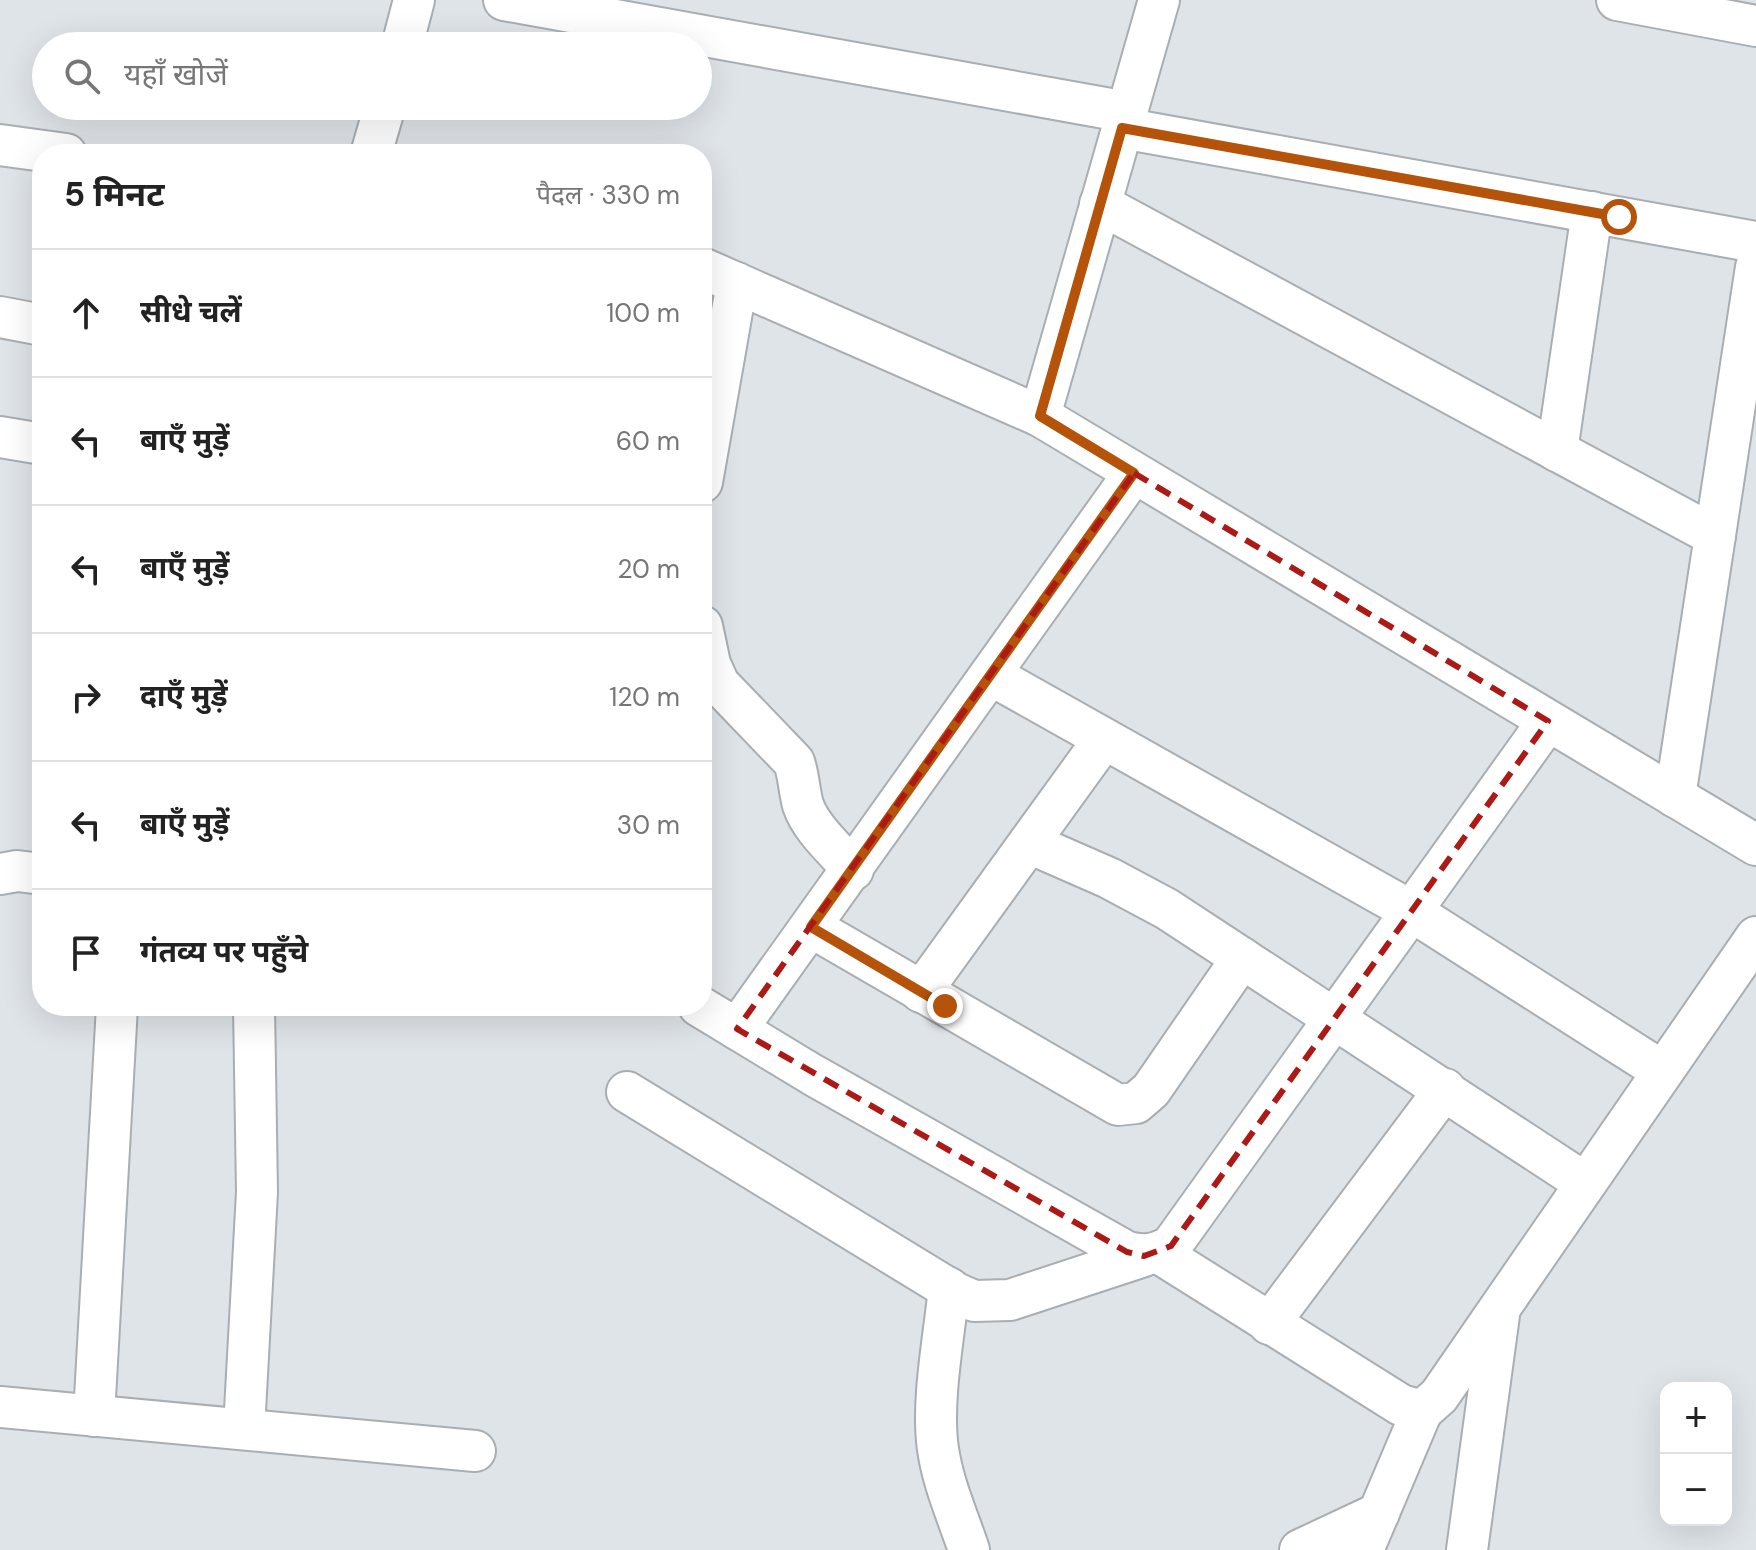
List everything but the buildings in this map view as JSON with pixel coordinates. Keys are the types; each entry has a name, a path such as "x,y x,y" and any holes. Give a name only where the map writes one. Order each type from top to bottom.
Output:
{"street":[{"path":"406,32 414,0"},
{"path":"504,0 670,32"},
{"path":"1040,416 1159,0"},
{"path":"1619,0 1756,26"},
{"path":"712,40 1756,242"},
{"path":"374,144 381,120"},
{"path":"0,145 32,149"},
{"path":"1100,204 1715,536"},
{"path":"1557,451 1592,212"},
{"path":"1675,797 1756,267"},
{"path":"712,361 719,276 1040,416 1756,845"},
{"path":"0,317 32,323"},
{"path":"0,437 32,442"},
{"path":"737,1029 1134,473"},
{"path":"991,675 1411,911 1662,1071"},
{"path":"712,679 794,762 802,804 808,817 853,870"},
{"path":"627,1092 974,1301 1010,1300 1171,1246 1548,721"},
{"path":"921,992 1104,739"},
{"path":"1029,843 1133,890 1445,1089 1585,1183"},
{"path":"0,874 32,873"},
{"path":"811,927 1118,1105 1136,1103 1151,1090 1242,958"},
{"path":"1363,1550 1422,1411 1439,1396 1756,937"},
{"path":"712,1014 1113,1245 1127,1252 1151,1254 1401,1405 1422,1411"},
{"path":"94,1416 116,1016"},
{"path":"244,1429 257,1192 254,1016"},
{"path":"1269,1324 1445,1089"},
{"path":"949,1288 935,1423 944,1474 969,1550"},
{"path":"1467,1550 1500,1307"},
{"path":"0,1407 475,1451"},
{"path":"1300,1550 1379,1513"}],"highlighted area":[{"path":"1134,473 1548,721 1171,1246 1144,1256 1127,1252 737,1029"}],"route":[{"path":"945,1006 811,927 1134,473 1040,416 1122,128 1619,217"}]}
